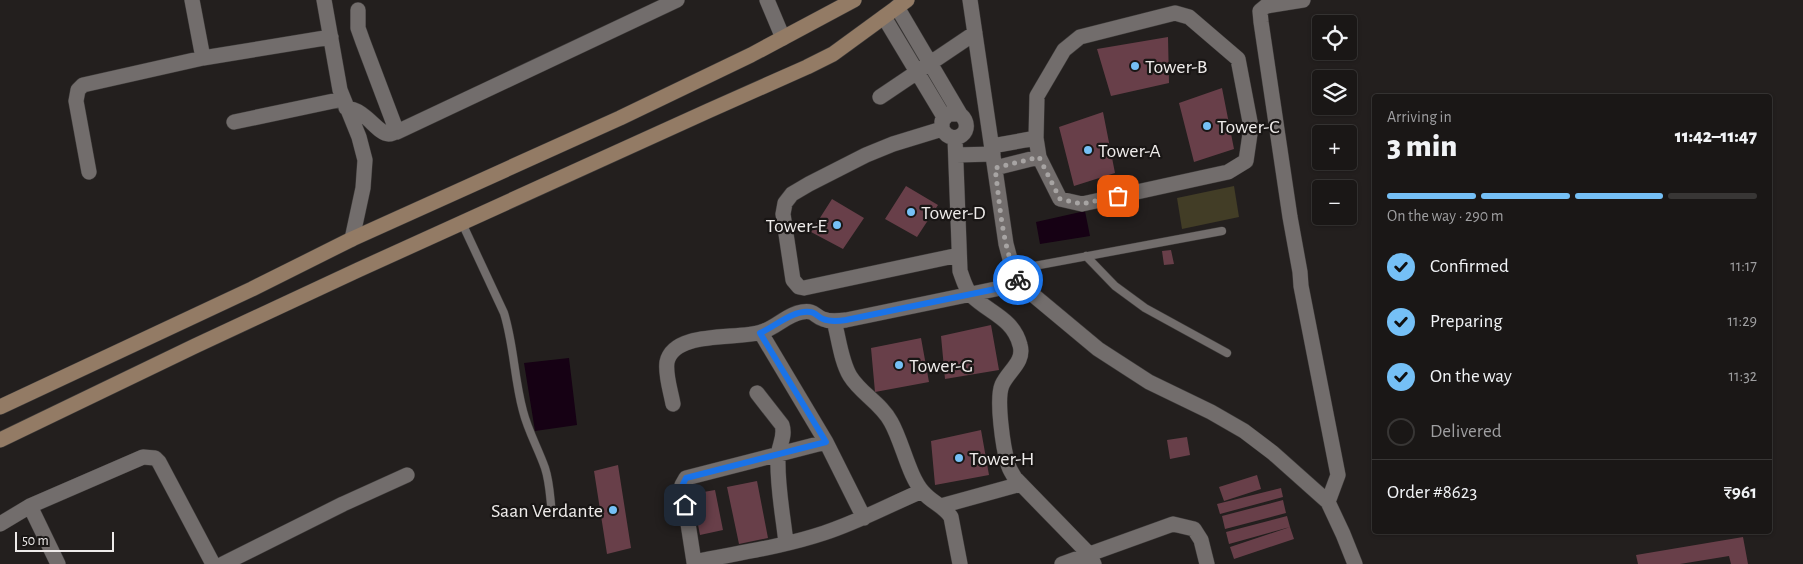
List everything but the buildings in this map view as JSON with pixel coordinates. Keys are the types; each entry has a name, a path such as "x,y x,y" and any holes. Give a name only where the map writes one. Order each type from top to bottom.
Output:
{"street":[{"path":"192,0 203,58"},
{"path":"324,0 340,90 360,137 365,160 363,188 352,239"},
{"path":"234,122 345,103 360,111 383,131 389,134 397,132 677,0"},
{"path":"767,0 783,38"},
{"path":"0,407 252,290 352,239 620,118 783,38 854,0"},
{"path":"970,0 1006,244 1016,277 1098,349 1149,382 1211,412 1244,431 1272,453 1328,502 1355,564"},
{"path":"1303,0 1266,6 1260,11 1301,286 1338,475 1328,502"},
{"path":"0,440 195,346 708,111 807,68 833,54 902,3 930,64 960,114 965,119 966,127 963,134 955,138 947,136 943,123 917,72 884,17"},
{"path":"358,10 358,28 397,132"},
{"path":"1175,13 1189,17 1238,59 1251,127 1246,161 1228,172 1082,204 1060,199 1039,157 1036,138 1037,96 1064,50 1080,37 1175,13"},
{"path":"880,97 975,33"},
{"path":"89,172 76,101 78,90 83,85 203,58 331,37"},
{"path":"960,114 951,113 943,123 866,155 792,194 785,203 783,214 794,280 812,312 822,319 834,321 970,294 1016,277"},
{"path":"955,138 959,255 960,271 964,284 970,294 1015,329 1021,347 1021,357 1001,386 999,396 1008,466 1014,478 1092,559"},
{"path":"993,156 1036,138"},
{"path":"956,155 1039,157"},
{"path":"799,288 959,255"},
{"path":"673,404 667,368 671,354 677,348 697,340 760,333 800,312 812,312"},
{"path":"834,321 850,377 874,399 890,419 899,436 915,480 922,491 948,512 953,523 960,564"},
{"path":"760,333 826,442 864,518"},
{"path":"757,393 782,425 784,437 778,454 786,543"},
{"path":"826,442 686,478 682,486 694,562 822,534 864,518 922,491"},
{"path":"0,524 30,506 143,457 155,458 159,462 214,564"},
{"path":"223,564 343,504 407,475"},
{"path":"941,506 1021,484"},
{"path":"30,506 58,564"},
{"path":"1062,564 1092,559 1173,524 1194,528 1200,540 1207,564"}],"lane":[{"path":"462,223 508,325 513,345 522,408 528,430 548,482 552,514"},
{"path":"1016,277 1086,256 1222,231"},
{"path":"1086,256 1115,286 1145,308 1227,353"}],"shaded area":[{"path":"1234,186 1239,217 1182,229 1177,198"},
{"path":"1085,211 1090,236 1040,244 1036,222"},
{"path":"569,358 577,425 535,431 524,363"}],"way so far":[{"path":"1018,280 1013,270 1006,244 995,168 1039,157 1060,199 1082,204 1118,196"}],"place":[{"name":"Tower-B","path":"1135,66"},
{"name":"Tower-C","path":"1207,126"},
{"name":"Tower-A","path":"1088,150"},
{"name":"Tower-D","path":"911,212"},
{"name":"Tower-E","path":"837,225"},
{"name":"Tower-G","path":"899,365"},
{"name":"Tower-H","path":"959,458"},
{"name":"Saan Verdante","path":"613,510"}],"route":[{"path":"685,505 682,486 686,478 826,442 760,333 800,312 812,312 822,319 846,320 1020,284 1018,280"}]}
